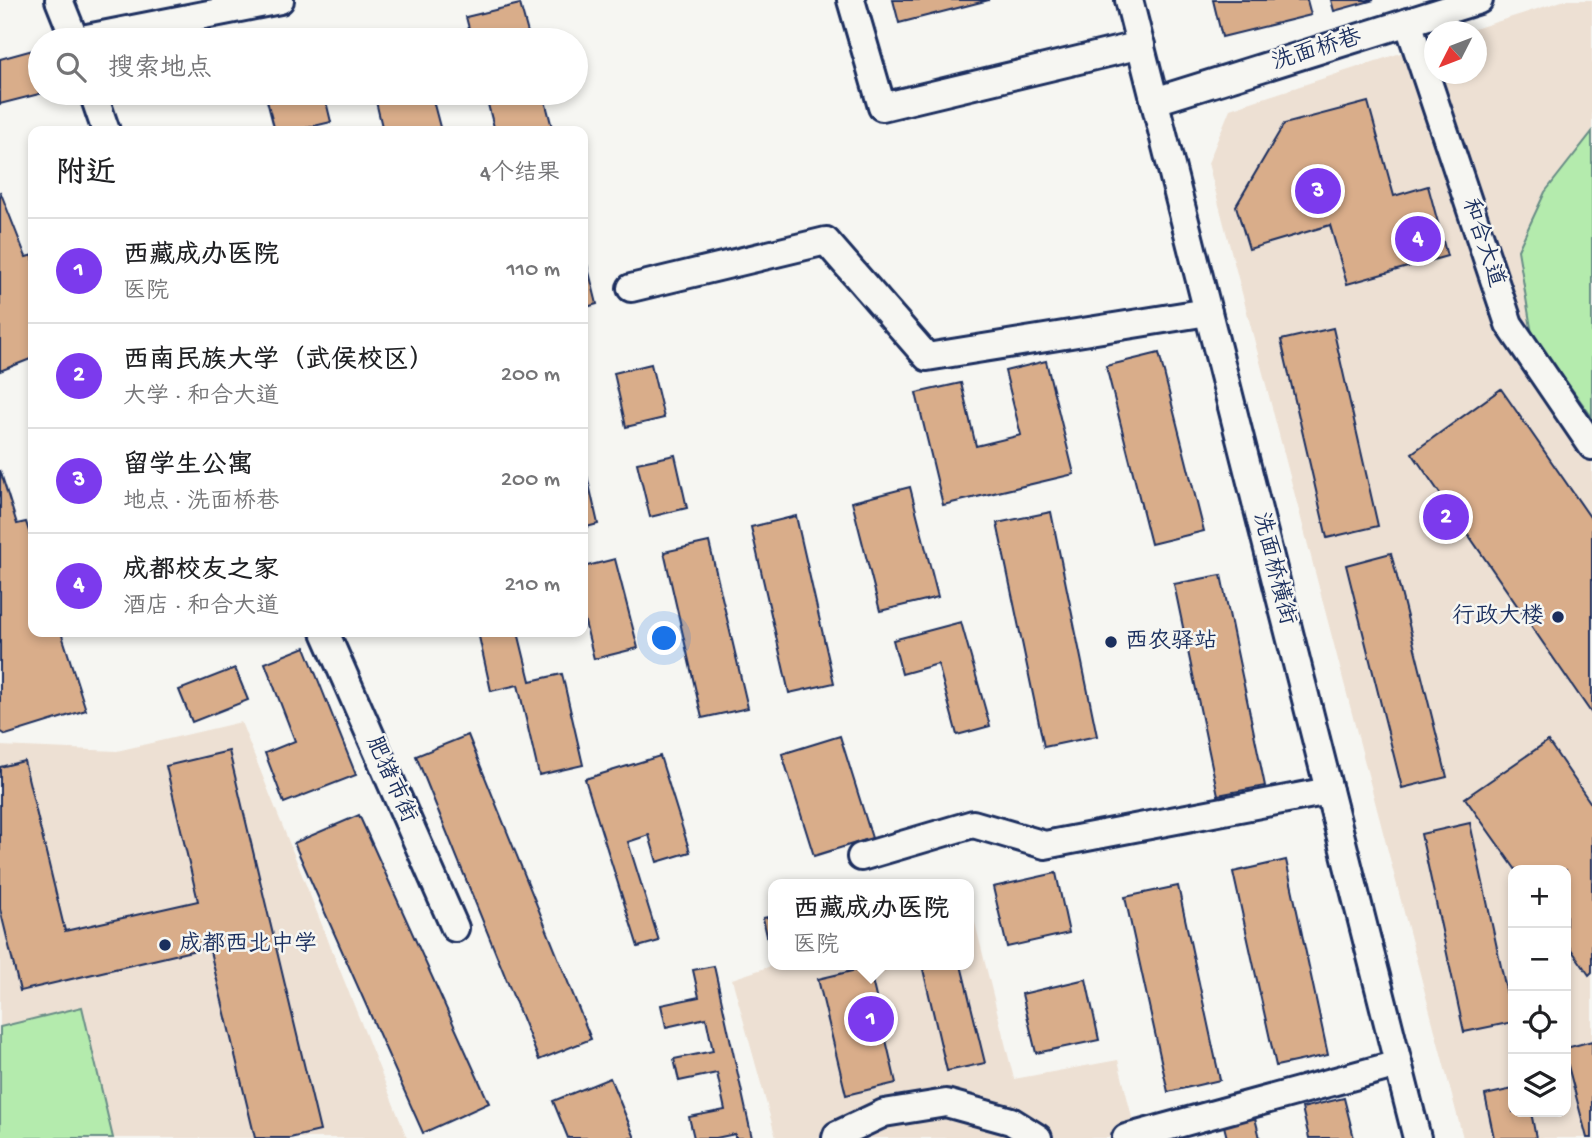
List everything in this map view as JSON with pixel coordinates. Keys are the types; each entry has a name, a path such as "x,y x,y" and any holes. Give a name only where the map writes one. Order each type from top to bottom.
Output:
{"street":[{"path":"59,0 71,28"},
{"path":"136,28 276,0"},
{"path":"851,0 883,107 1141,45"},
{"name":"洗面桥横街","path":"1129,0 1417,1138"},
{"name":"洗面桥巷","path":"1155,101 1479,0"},
{"name":"和合大道","path":"1408,22 1509,324 1592,446"},
{"path":"97,105 104,126"},
{"path":"631,288 826,241 927,357 1208,312"},
{"name":"肥猪市街","path":"327,637 455,928"},
{"path":"861,857 973,824 1045,845 1329,791"},
{"path":"1126,1138 1398,1064"},
{"path":"836,1138 836,1135 884,1113 946,1103 1011,1121 1038,1138"}],"shaded area":[{"path":"1565,0 1592,0 1592,1138 1463,1138 1208,163 1230,109 1424,45 1424,84 1487,84 1487,25"},
{"name":"成都西北中学","path":"241,722 407,1138 0,1138 0,746 117,751"},
{"path":"974,919 1014,1079 1118,1060 1137,1138 776,1138 732,979 768,967 768,970 974,970"}],"green space":[{"path":"1592,132 1592,417 1532,334 1518,250 1545,192"},
{"path":"82,1007 113,1138 0,1138 0,1027"}],"building":[{"path":"893,0 989,0 899,23"},
{"path":"1213,0 1307,0 1311,15 1222,37"},
{"path":"1331,0 1374,0 1334,11"},
{"path":"520,4 527,28 469,28 466,17"},
{"path":"28,51 28,97 0,104 0,59"},
{"path":"1368,102 1394,196 1428,186 1447,256 1347,284 1330,225 1249,249 1236,206 1284,124"},
{"path":"268,105 327,105 331,122 314,126 274,126"},
{"path":"377,105 434,105 440,126 382,126"},
{"path":"488,105 546,105 552,126 494,126"},
{"path":"0,191 28,256 28,360 0,371"},
{"path":"588,268 597,304 588,307"},
{"path":"1333,328 1378,526 1327,538 1281,340"},
{"path":"1159,353 1204,531 1151,544 1106,366"},
{"path":"1046,361 1074,474 943,505 916,393 961,383 976,446 1021,435 1005,371"},
{"path":"651,364 664,418 626,427 614,373"},
{"name":"行政大楼","path":"1501,389 1592,520 1592,714 1412,453"},
{"path":"675,455 687,508 650,517 637,463"},
{"path":"0,470 17,524 26,522 28,528 28,637 63,637 86,710 6,735 0,731"},
{"path":"588,480 598,524 588,527"},
{"path":"910,487 938,597 880,611 852,502"},
{"path":"1051,512 1097,736 1044,747 997,523"},
{"path":"796,516 834,683 789,693 751,527"},
{"path":"709,542 748,708 702,718 664,552"},
{"path":"1391,553 1447,777 1402,788 1346,565"},
{"path":"615,559 638,648 594,659 588,634 588,566"},
{"path":"1221,575 1265,786 1218,795 1174,584"},
{"path":"961,622 990,726 957,735 938,664 902,674 893,640"},
{"path":"479,637 519,637 530,681 562,674 583,765 539,775 518,685 491,691"},
{"path":"305,647 356,775 284,803 265,753 295,741 265,663"},
{"path":"235,668 248,700 192,722 179,690"},
{"path":"468,735 591,1039 539,1060 416,756"},
{"path":"840,736 872,838 814,856 782,754"},
{"path":"1548,741 1592,805 1592,972 1589,975 1571,949 1571,865 1512,865 1465,798"},
{"path":"229,751 320,1131 290,1138 255,1138 209,947 20,991 0,909 0,767 24,761 65,931 198,901 166,766"},
{"path":"660,756 690,852 657,862 649,835 628,842 659,941 638,947 585,779"},
{"path":"359,815 489,1103 423,1133 294,843"},
{"path":"1470,823 1508,999 1508,1023 1464,1032 1421,834"},
{"path":"1286,860 1328,1055 1276,1066 1233,872"},
{"path":"1056,873 1069,933 1007,947 993,887"},
{"path":"1178,886 1220,1080 1168,1092 1125,897"},
{"path":"768,917 768,940 763,918"},
{"path":"714,966 752,1138 735,1138 735,1134 716,1138 694,1138 689,1117 725,1110 717,1073 679,1081 674,1059 713,1051 706,1018 666,1027 661,1005 699,997 693,970"},
{"path":"856,970 870,970 896,1083 846,1095 818,979"},
{"path":"923,970 962,970 985,1063 947,1071"},
{"path":"1086,979 1099,1040 1036,1053 1022,994"},
{"path":"1592,1041 1592,1138 1587,1138 1571,1077 1571,1047"},
{"path":"610,1078 635,1138 568,1138 553,1101"},
{"path":"1508,1090 1508,1117 1532,1117 1536,1138 1494,1138 1485,1095"},
{"path":"1344,1098 1354,1138 1309,1138 1302,1108"},
{"path":"1253,1110 1260,1138 1227,1138 1222,1118"}],"place":[{"name":"留学生公寓","path":"1318,191"},
{"name":"成都校友之家","path":"1418,239"},
{"name":"西南民族大学（武侯校区）","path":"1446,517"},
{"name":"行政大楼","path":"1558,617"},
{"name":"西农驿站","path":"1111,642"},
{"name":"成都西北中学","path":"165,945"},
{"name":"西藏成办医院","path":"871,1019"}]}
